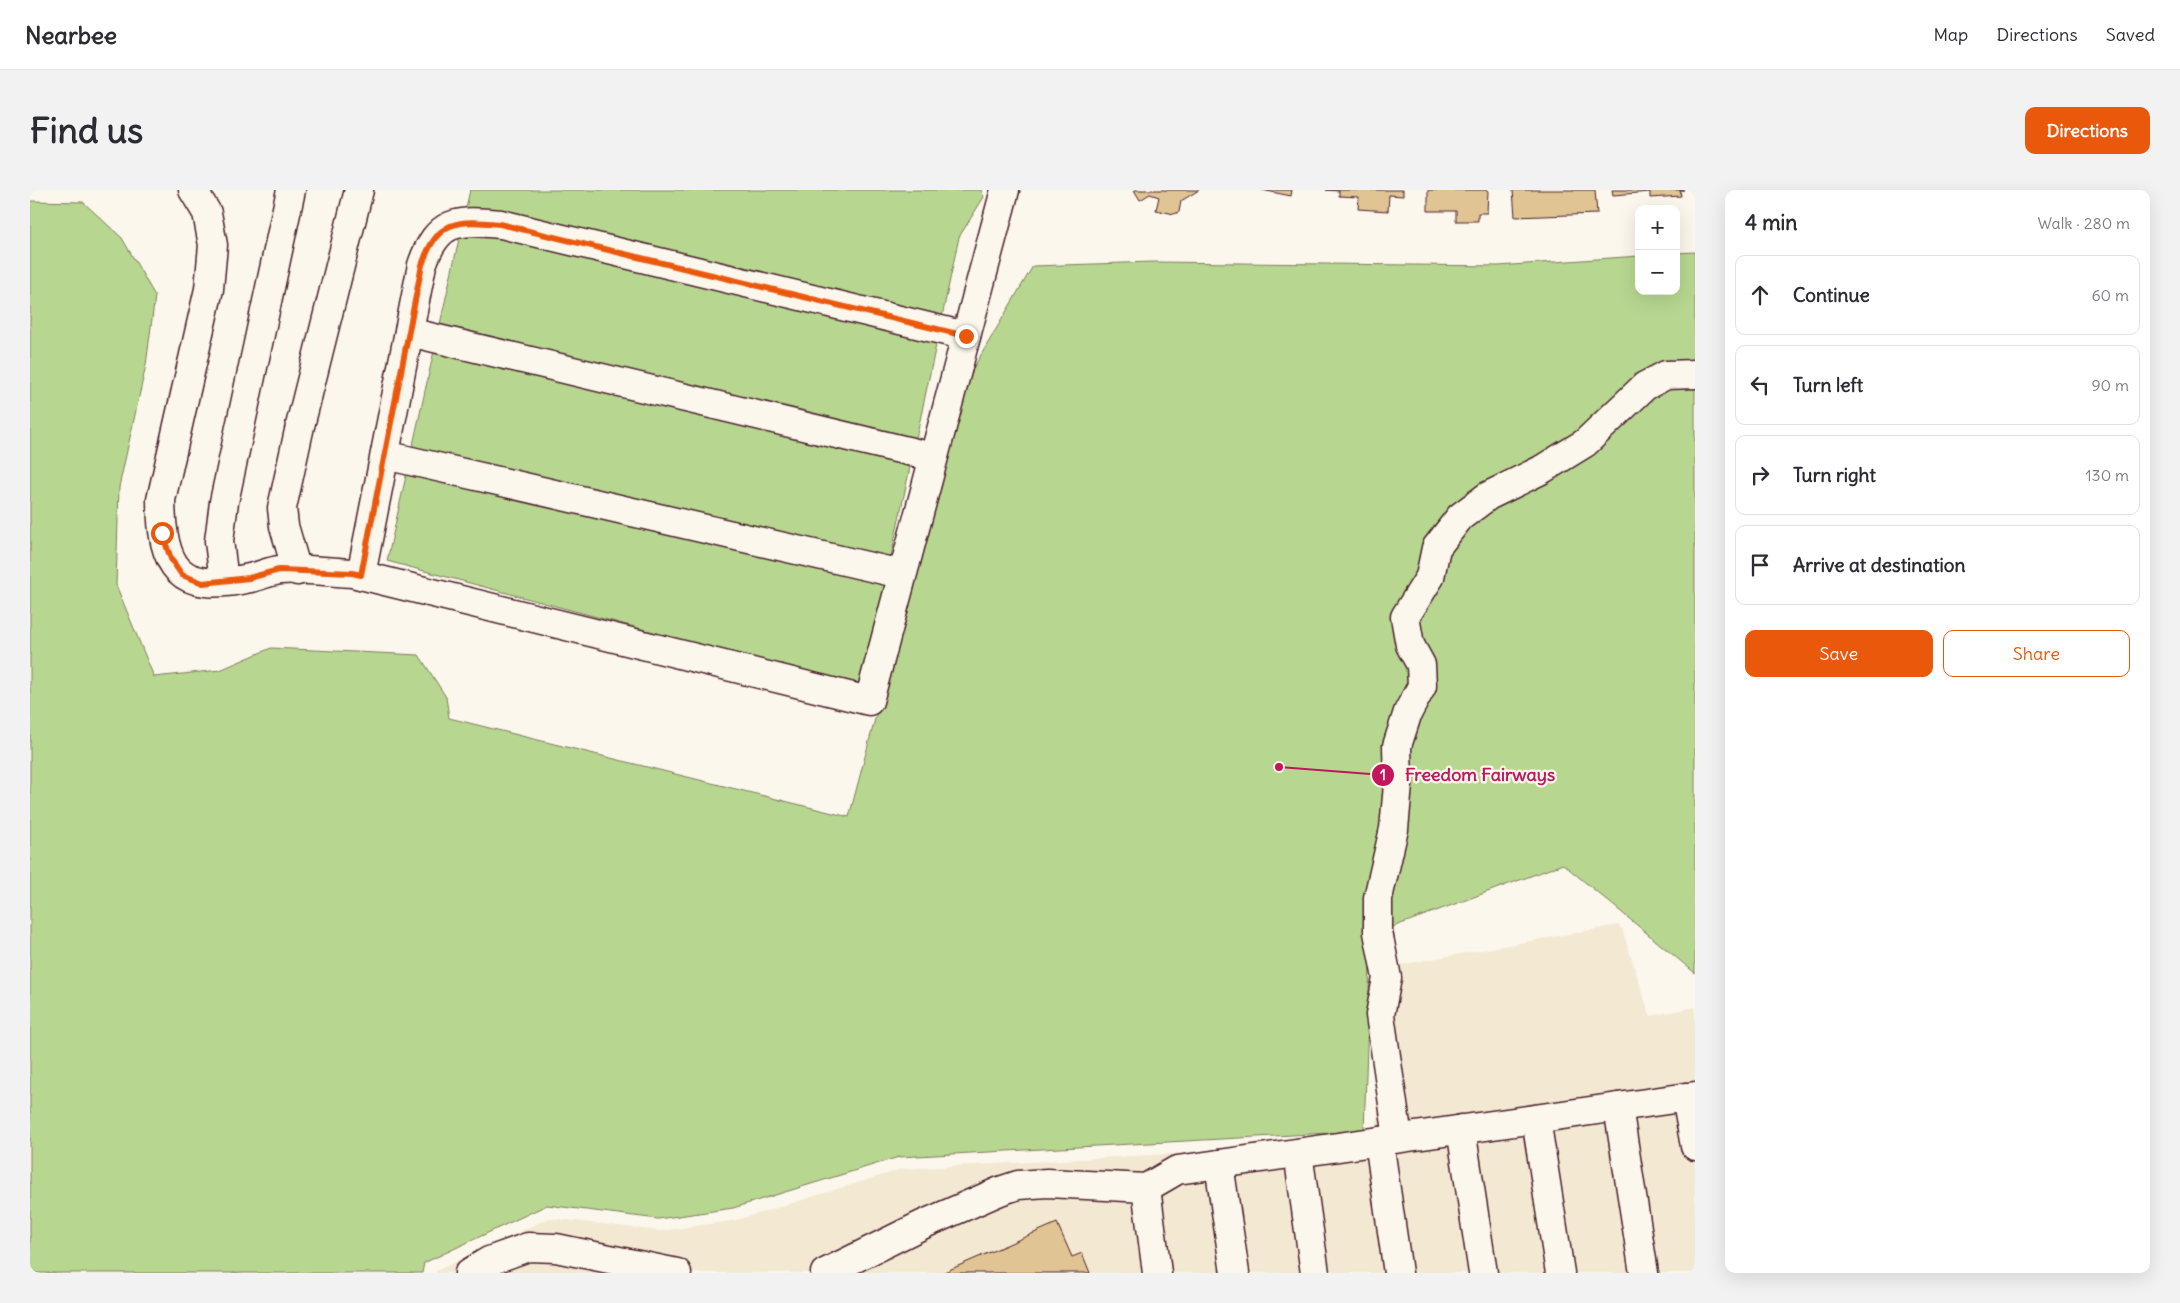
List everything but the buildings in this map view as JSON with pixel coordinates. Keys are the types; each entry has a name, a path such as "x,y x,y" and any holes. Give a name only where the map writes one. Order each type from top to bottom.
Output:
{"lane":[{"path":"193,190 212,202 213,245 209,289 161,500 162,533 171,559 182,575 203,583 249,578 279,570 352,573 869,701 901,574 1005,190"},
{"path":"224,581 219,541 224,502 291,190"},
{"path":"297,571 284,526 282,508 300,426 359,190"},
{"path":"361,575 422,265 428,249 439,234 458,222 500,224 966,336"},
{"path":"409,332 933,458"},
{"path":"1398,1273 1380,1015 1387,978 1378,932 1378,898 1394,829 1398,785 1397,746 1408,712 1422,686 1421,665 1410,645 1405,617 1430,577 1436,548 1460,517 1488,496 1541,470 1585,443 1645,386 1666,375 1695,374"},
{"path":"385,455 901,574"},
{"path":"825,1273 924,1224 1018,1185 1047,1183 1146,1188 1177,1170 1690,1097 1695,1146"},
{"path":"1618,1107 1644,1273"},
{"path":"1536,1119 1560,1273"},
{"path":"1461,1130 1484,1273"},
{"path":"1298,1153 1315,1273"},
{"path":"1220,1164 1236,1273"},
{"path":"1146,1188 1157,1273"},
{"path":"469,1273 489,1261 528,1247 556,1248 677,1273"}],"shaded area":[{"path":"1618,925 1622,929 1650,1016 1695,1007 1695,1273 436,1273 436,1271 549,1218 661,1231 737,1220 902,1169 1364,1143 1376,1134 1378,1112 1387,1110 1383,968"}],"green space":[{"path":"470,190 981,190 984,197 959,237 863,688 387,561"},
{"path":"30,201 83,202 122,238 155,296 146,365 119,487 116,585 154,677 220,670 271,648 419,655 446,697 449,718 849,817 964,384 1033,266 1154,262 1498,266 1635,256 1635,295 1680,295 1680,253 1695,252 1695,973 1563,864 1371,935 1364,1131 899,1157 733,1208 658,1219 547,1205 424,1263 422,1273 30,1273"}],"place":[{"name":"Freedom Fairways","path":"1279,767"}],"route":[{"path":"162,533 171,559 182,575 203,583 249,578 279,570 361,575 422,265 428,249 439,234 458,222 500,224 966,336"}]}
